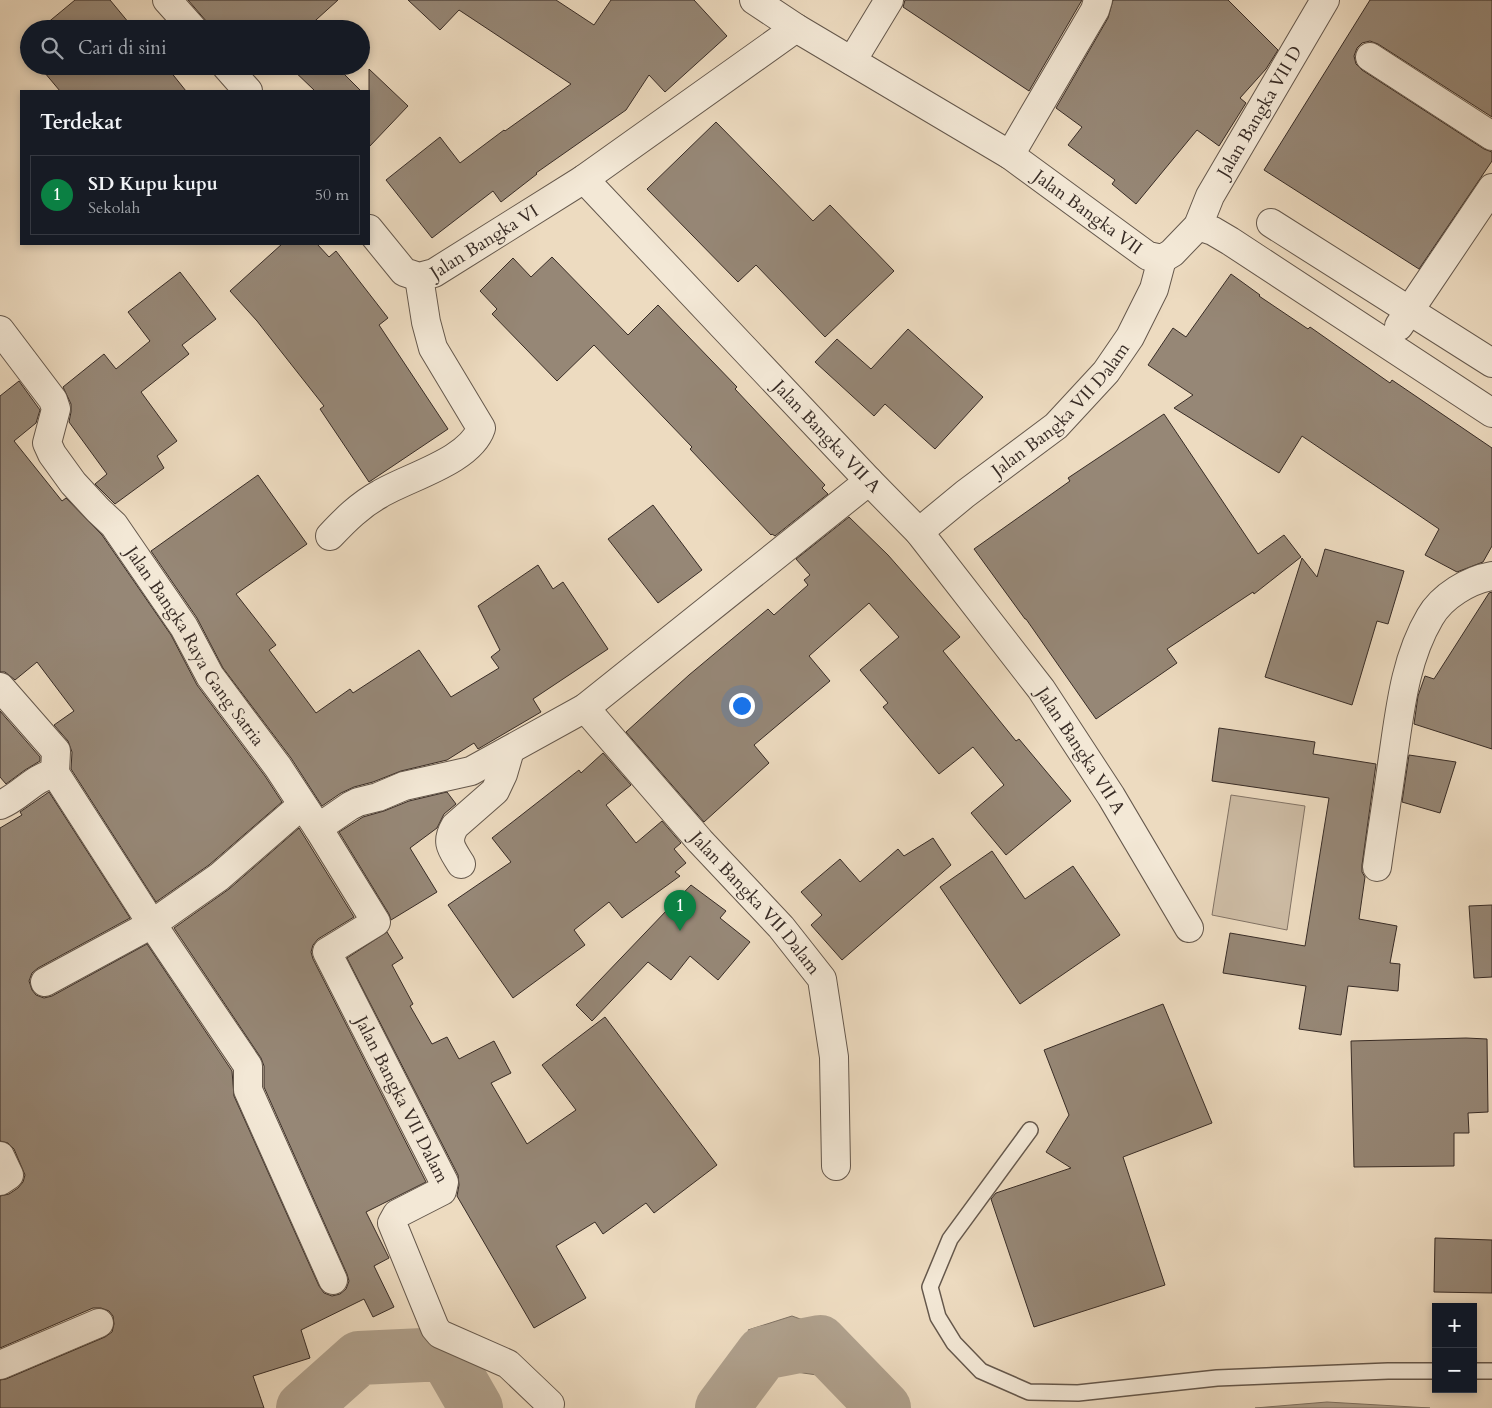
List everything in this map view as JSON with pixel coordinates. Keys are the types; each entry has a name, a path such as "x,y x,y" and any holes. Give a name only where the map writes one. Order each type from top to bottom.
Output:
{"street":[{"path":"167,0 185,20"},
{"name":"Jalan Bangka VII","path":"754,0 796,28 1010,155 1148,256 1162,259 1172,253 1198,226"},
{"path":"852,61 889,0"},
{"path":"1010,155 1095,10 1098,0"},
{"name":"Jalan Bangka VII D","path":"1198,226 1210,196 1326,0"},
{"path":"584,179 796,28"},
{"path":"1370,57 1492,136"},
{"path":"234,75 247,90"},
{"name":"Jalan Bangka VI","path":"370,230 404,272 419,278 434,273 584,179"},
{"name":"Jalan Bangka VII A","path":"584,179 869,481 920,532 1041,689 1111,796 1189,928"},
{"path":"1389,344 1492,188"},
{"path":"1271,223 1492,363"},
{"path":"1198,226 1213,231 1230,241 1492,413"},
{"name":"Jalan Bangka VII Dalam","path":"920,532 965,494 1056,426 1106,372 1130,336 1154,289 1162,259"},
{"path":"330,536 364,504 380,494 435,468 466,449 478,436 480,428 477,420 433,348 426,322 419,278"},
{"name":"Jalan Bangka Raya Gang Satria","path":"0,330 53,400 56,409 47,443 52,454 73,483 114,525 184,627 210,676 278,767 318,828"},
{"path":"318,828 358,802 378,797 404,786 472,771 585,708 869,481"},
{"path":"1377,867 1400,709 1413,653 1430,616 1440,606 1466,584 1492,576"},
{"path":"0,687 56,750 55,773 152,924 248,1066 248,1090 333,1280"},
{"name":"Jalan Bangka VII Dalam","path":"585,708 700,841 780,926 822,979 834,1057 836,1166"},
{"path":"461,864 450,847 451,832 455,826 495,791 503,774 510,750"},
{"path":"0,805 9,801 46,775 55,773"},
{"path":"45,982 152,924 219,877 302,805"},
{"name":"Jalan Bangka VII Dalam","path":"318,828 376,922 327,952 444,1182 442,1191 397,1214 392,1223 435,1328 440,1334 508,1364 550,1404 548,1408"},
{"path":"0,1156 9,1175 0,1181"},
{"path":"0,1365 99,1323"}],"lane":[{"path":"1030,1130 950,1239 930,1287 938,1317 954,1343 981,1371 1029,1392 1078,1393 1217,1378 1432,1371"},
{"path":"1477,1371 1492,1371"}],"shaded area":[{"path":"1231,795 1305,806 1287,930 1212,915"}],"water":[{"path":"792,1316 836,1332 906,1408 865,1408 824,1376 789,1371 763,1353 748,1330"},
{"path":"1327,1402 1430,1408 1255,1408"}],"building":[{"path":"75,0 110,0 127,20 51,20"},
{"path":"188,0 338,0 316,20 205,20"},
{"path":"408,0 556,0 594,25 611,0 694,0 727,36 665,92 649,75 626,110 536,173 501,202 493,191 432,238 386,180 440,137 460,163 571,84 459,10 440,30"},
{"path":"905,0 1082,0 1029,91 903,7"},
{"path":"1113,0 1228,0 1278,50 1266,69 1240,98 1246,103 1219,146 1197,130 1136,204 1112,184 1115,180 1068,145 1082,127 1056,108 1108,18"},
{"path":"1370,0 1492,0 1492,117 1378,44 1370,41 1362,43 1357,48 1354,56 1356,64 1362,70 1484,149 1492,152 1492,161 1419,269 1264,170"},
{"path":"370,70 408,106 370,146 370,90"},
{"path":"47,75 173,75 185,90 59,90"},
{"path":"298,75 345,75 360,90 314,90"},
{"path":"716,122 813,221 830,205 894,271 825,337 756,265 738,282 647,189"},
{"path":"281,245 318,245 329,257 336,251 388,318 379,325 448,429 369,482 320,409 324,406 257,321 230,291"},
{"path":"552,257 628,335 658,305 737,387 735,389 825,485 822,488 828,494 775,536 771,535 690,449 692,447 594,345 557,381 492,314 497,309 480,291 513,258 531,277"},
{"path":"180,272 216,319 182,345 189,354 141,392 177,441 157,456 164,468 115,504 95,484 107,474 69,422 71,404 63,387 104,354 116,369 150,341 128,312"},
{"path":"1231,274 1259,296 1308,329 1310,327 1390,383 1392,380 1492,448 1492,546 1483,562 1457,572 1425,555 1439,529 1302,436 1279,473 1174,408 1193,395 1148,365 1173,328 1186,337"},
{"path":"908,329 983,397 935,449 885,404 874,416 815,362 837,339 871,369"},
{"path":"19,381 40,410 36,423 14,441 62,501 66,498 102,535 171,635 197,685 265,776 282,802 209,865 156,902 71,769 72,752 68,741 54,725 74,711 37,662 15,680 5,672 0,672 0,396"},
{"path":"1164,414 1258,554 1284,535 1301,557 1254,594 1253,592 1167,649 1177,663 1096,719 974,549 1070,481 1068,478"},
{"path":"258,475 307,544 236,594 276,645 269,650 316,713 350,689 353,693 419,650 451,697 499,668 491,657 500,650 478,606 538,565 553,589 563,582 608,649 533,699 541,712 478,749 474,743 447,760 401,771 354,787 322,806 291,758 223,668 197,618 151,551"},
{"path":"653,505 702,570 658,603 608,539"},
{"path":"849,517 888,555 960,637 943,651 1016,741 1019,739 1071,801 1006,855 971,813 1004,785 973,747 939,774 883,707 888,703 860,670 899,637 869,603 809,656 830,681 754,745 769,763 704,822 626,732 689,675 768,609 774,615 808,585 804,580 810,575 796,559"},
{"path":"1325,549 1404,571 1388,624 1377,621 1352,705 1265,677 1302,558 1317,577"},
{"path":"1492,592 1492,749 1414,724 1418,696 1425,676 1434,679 1489,593"},
{"path":"0,711 40,757 40,761 6,784 0,777"},
{"path":"1219,728 1315,742 1313,754 1376,764 1362,865 1362,872 1365,877 1359,919 1397,926 1390,963 1400,964 1398,991 1348,986 1341,1035 1299,1029 1306,986 1223,973 1230,933 1305,946 1329,798 1212,781"},
{"path":"603,753 631,785 606,805 636,843 662,821 681,843 674,849 686,863 675,872 680,876 622,918 609,902 574,930 585,945 513,998 448,905 511,862 492,838 579,770 581,773"},
{"path":"1409,755 1456,762 1440,813 1402,802"},
{"path":"49,792 130,918 38,968 32,973 29,981 32,990 36,995 44,998 52,996 147,944 232,1071 234,1096 319,1286 324,1293 332,1296 340,1294 346,1289 349,1281 347,1274 264,1087 264,1066 261,1058 174,928 229,889 299,828 354,917 318,939 313,945 311,952 426,1182 366,1212 389,1258 374,1266 394,1307 373,1317 364,1299 301,1330 310,1358 253,1376 264,1408 0,1408 0,1380 105,1337 112,1332 114,1324 113,1316 109,1311 93,1308 0,1348 0,1196 9,1194 18,1188 23,1182 25,1175 14,1149 8,1143 0,1141 0,828 22,815 20,812"},
{"path":"447,792 456,804 444,814 437,828 410,848 437,892 391,920 339,832 363,817 409,801"},
{"path":"933,838 951,865 842,960 811,925 822,915 801,892 840,859 860,882 898,849 904,856"},
{"path":"992,851 1025,899 1073,866 1120,935 1020,1004 940,887"},
{"path":"691,885 726,911 720,918 750,942 718,980 690,956 671,980 648,962 592,1021 576,1005"},
{"path":"1492,905 1492,977 1474,978 1469,906"},
{"path":"387,932 403,958 392,965 413,1004 410,1006 432,1044 447,1037 459,1059 494,1041 511,1073 491,1083 527,1144 576,1110 542,1065 605,1017 717,1165 654,1213 646,1203 603,1234 595,1222 556,1246 586,1298 534,1328 457,1196 458,1175 347,958"},
{"path":"1163,1004 1212,1123 1123,1157 1165,1285 1034,1327 991,1199 996,1193 1071,1168 1046,1152 1069,1115 1044,1050"},
{"path":"1487,1039 1488,1112 1468,1113 1469,1133 1454,1133 1454,1166 1354,1167 1351,1041"},
{"path":"1435,1238 1492,1240 1492,1293 1434,1292"}],"waterway":[{"path":"722,1408 763,1353 820,1342 884,1408"},
{"path":"303,1408 359,1358 445,1354 476,1408"}],"place":[{"name":"SD Kupu kupu","path":"680,931"}]}
